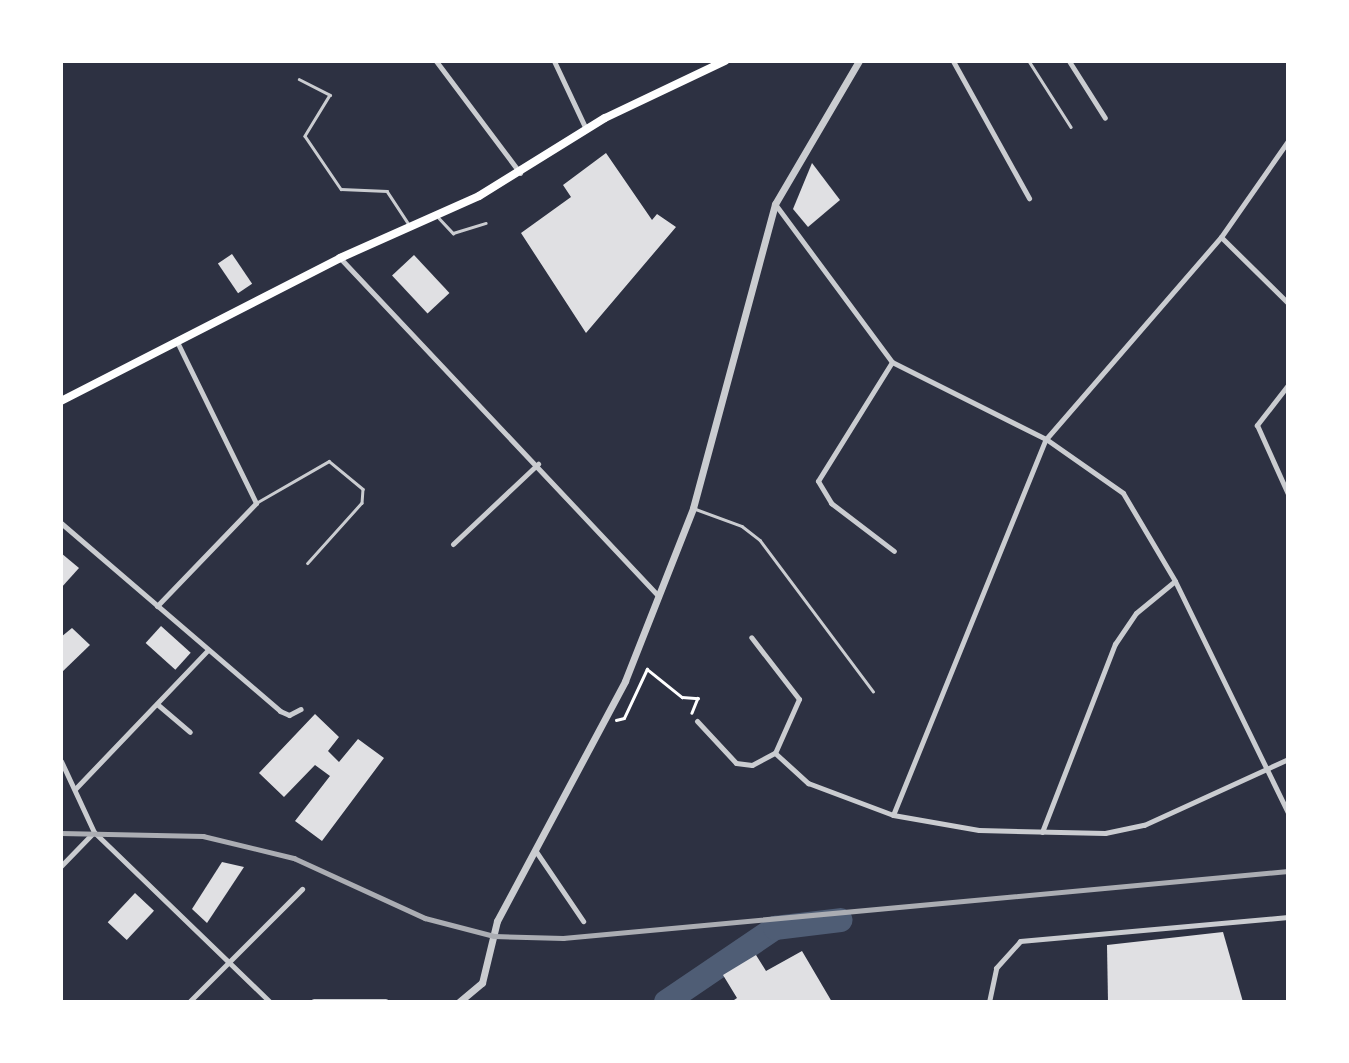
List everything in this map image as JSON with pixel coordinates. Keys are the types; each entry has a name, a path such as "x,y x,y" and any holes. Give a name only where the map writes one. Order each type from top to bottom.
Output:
{"main road":[{"path":"61,401 340,258 437,215 520,173 586,129 724,61"}],"street":[{"path":"436,61 520,173"},
{"path":"555,61 586,129"},
{"path":"459,1002 482,983 496,921 607,715 659,597 693,508 775,204 859,61"},
{"path":"953,61 1029,198"},
{"path":"1069,61 1105,118"},
{"path":"893,815 1046,439 1221,237 1288,141"},
{"path":"775,204 891,362 1046,439 1123,494 1175,581 1288,813"},
{"path":"1221,237 1288,303"},
{"path":"340,258 538,464 659,597"},
{"path":"157,606 256,503 177,342"},
{"path":"891,362 818,481 831,503 894,551"},
{"path":"1288,385 1257,425 1288,494"},
{"path":"453,544 538,464"},
{"path":"61,523 280,711 289,715 301,709"},
{"path":"1042,832 1115,644 1136,613 1175,581"},
{"path":"697,721 736,763 751,765 775,753 799,699 751,637"},
{"path":"76,788 207,651"},
{"path":"157,704 190,732"},
{"path":"775,753 808,783 893,815 979,830 1105,834 1144,825 1288,758"},
{"path":"61,761 76,788 94,832 270,1002"},
{"path":"61,866 94,832"},
{"path":"535,850 583,921"},
{"path":"189,1002 302,889"},
{"path":"989,1002 996,968 1009,949 1020,941 1288,916"},
{"path":"314,1002 385,1002"}],"lane":[{"path":"1030,61 1071,127"},
{"path":"299,79 330,95 305,136 341,189 387,191 410,226"},
{"path":"437,215 453,233 486,223"},
{"path":"256,503 329,461 363,489 362,503 308,563"},
{"path":"693,508 742,526 760,540 873,691"}],"path":[{"path":"607,715 623,719 647,670 682,696 698,698 690,719 697,721"}],"building":[{"path":"606,153 652,220 657,214 676,227 586,333 521,233 571,197 563,185"},
{"path":"812,163 840,200 808,227 793,209"},
{"path":"232,254 252,284 238,293 218,264"},
{"path":"414,255 449,293 428,313 392,275"},
{"path":"61,553 79,568 61,588"},
{"path":"161,626 191,653 175,670 146,643"},
{"path":"72,628 90,645 61,673 61,637"},
{"path":"315,714 339,737 328,751 339,762 358,739 384,758 322,841 295,821 330,776 315,765 284,797 259,773"},
{"path":"222,862 244,867 207,923 192,909"},
{"path":"135,893 154,911 127,940 108,922"},
{"path":"1223,932 1243,1002 1108,1002 1107,945"},
{"path":"802,951 832,1002 731,1002 737,998 723,975 756,955 766,971"}],"waterway":[{"path":"666,1002 775,928 841,920"}],"railway":[{"path":"61,833 203,836 294,858 425,918 494,936 563,938 1288,871"}]}
